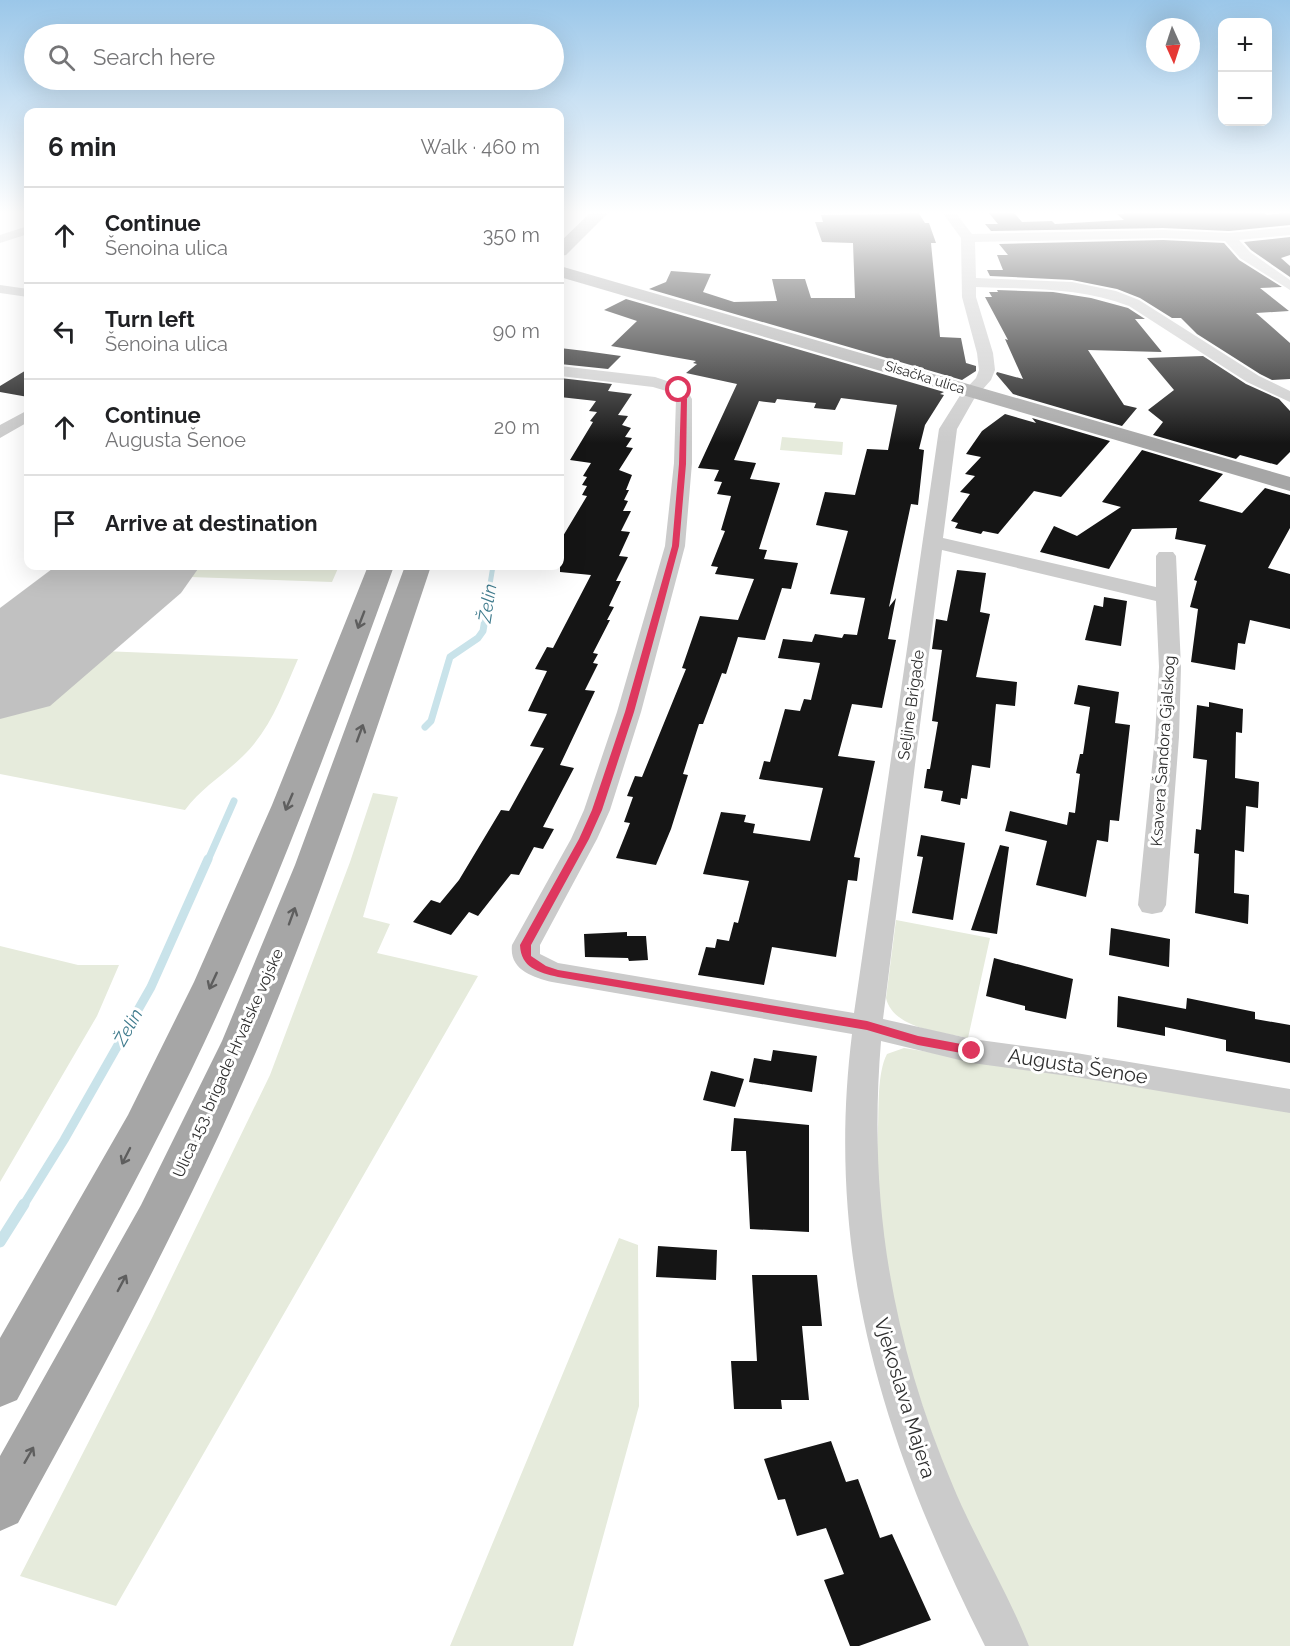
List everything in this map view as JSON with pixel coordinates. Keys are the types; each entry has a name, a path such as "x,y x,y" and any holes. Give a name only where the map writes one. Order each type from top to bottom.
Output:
{"main road":[{"name":"Sisačka ulica","path":"624,289 1290,484"},
{"path":"0,1384 114,1179 186,1041 289,802 379,570"},
{"name":"Ulica 153. brigade Hrvatske vojske","path":"0,1505 62,1398 173,1185 241,1042 337,795 417,570"}],"street":[{"path":"0,289 24,292"},
{"name":"Seljine Brigade","path":"867,1026 948,429 983,380 987,362 972,312 969,289"},
{"path":"1086,289 1111,294 1134,303 1252,379 1290,397"},
{"name":"Augusta Šenoe","path":"564,371 655,382 679,390 684,399 683,464 675,546 609,778 584,839 526,945 526,956 532,963 558,974 867,1026 918,1040 972,1051 1076,1065 1290,1101"},
{"path":"0,433 24,418"},
{"path":"933,542 1155,593 1166,598"},
{"name":"Ksavera Šandora Gjalskog","path":"1152,904 1167,737 1170,667 1166,598 1167,556"},
{"name":"Vjekoslava Majera","path":"867,1026 859,1142 864,1219 880,1322 907,1417 952,1534 1008,1646"}],"shaded area":[{"path":"782,437 843,442 842,455 780,450"},
{"path":"168,570 337,570 332,582 161,576"},
{"path":"78,650 298,659 269,722 253,745 198,795 185,810 0,774 0,710"},
{"path":"373,793 398,797 363,917 390,924 377,953 478,976 116,1606 20,1576 152,1318 270,1075 350,862"},
{"path":"896,920 990,938 968,1038 932,1031 908,1023 890,1008 886,998"},
{"path":"0,946 78,965 119,965 97,1016 0,1182"},
{"path":"904,1048 1290,1111 1290,1646 1029,1646 981,1552 940,1455 922,1405 893,1304 883,1252 878,1207 879,1102 880,1081 887,1054"},
{"path":"619,1238 638,1245 639,1406 573,1646 450,1646"}],"building":[{"path":"649,289 704,289 703,292 734,302 777,301 774,289 808,289 811,298 855,298 855,289 935,289 940,337 961,338 966,363 976,366 976,371 962,380"},
{"path":"1117,289 1261,289 1289,311 1256,313 1290,343 1290,379 1272,380 1260,374 1197,334 1181,318 1172,318 1140,298"},
{"path":"997,290 1053,292 1091,298 1128,308 1145,319 1135,319 1162,352 1088,350 1124,405 1137,408 1122,426 1013,394 996,374 997,372 1023,379 1005,339 1008,340 985,297 992,297 989,292 998,292"},
{"path":"626,299 944,392 940,394 944,395 925,425 919,449 924,450 918,505 911,504 889,607 896,598 888,639 896,640 882,708 852,704 838,756 875,761 854,857 860,858 857,881 848,880 836,957 772,947 764,985 698,975 706,947 715,948 717,939 729,941 734,922 738,923 749,881 703,874 721,812 746,815 744,822 755,824 753,833 810,841 823,788 759,779 764,761 770,762 785,709 800,711 804,699 811,700 820,663 778,658 783,639 812,642 815,634 842,638 844,634 857,635 865,598 830,594 848,531 816,525 825,492 855,495 867,449 888,450 897,405 841,398 835,410 814,408 816,403 777,399 775,403 759,401 734,460 756,463 750,479 780,483 759,549 767,550 764,559 798,563 791,589 782,588 765,640 738,637 726,674 722,673 703,724 699,724 683,774 688,775 671,829 656,865 616,858 630,823 624,822 633,797 627,796 635,776 642,777 686,669 682,668 700,616 738,620 754,579 715,574 718,567 711,566 725,531 721,530 731,496 717,494 722,482 714,481 719,470 698,468 737,384 686,373 697,364 693,363 696,361 611,346 637,321 604,310"},
{"path":"564,349 621,356 608,369 564,364"},
{"path":"1203,356 1246,384 1279,399 1290,411 1290,452 1277,465 1240,455 1236,459 1153,435 1163,422 1148,410 1174,390 1147,358"},
{"path":"24,371 24,396 0,392 0,386"},
{"path":"564,378 612,384 608,391 632,394 618,415 628,416 622,425 631,428 625,437 632,438 626,447 633,448 619,470 632,475 624,500 628,501 623,511 631,511 621,531 630,532 619,556 628,557 616,581 621,581 609,606 614,607 607,620 610,620 593,653 598,654 593,663 598,664 585,690 595,691 560,765 574,768 543,827 554,829 543,849 534,847 519,875 511,874 478,916 469,912 451,935 413,922 431,900 440,903 459,880 501,810 509,811 544,748 530,746 547,714 528,711 547,671 535,669 547,647 553,648 591,575 560,572 560,570 564,570 564,534 587,496 582,495 587,486 582,485 587,477 583,476 591,463 570,460 593,422 590,421 597,412 589,411 596,401 564,397"},
{"path":"1005,414 1036,423 1032,418 1110,441 1061,497 1034,491 998,534 983,531 981,534 955,528 958,523 951,521 970,494 960,492 975,476 965,474 981,457 966,454 982,431"},
{"path":"1142,450 1223,474 1199,501 1242,513 1265,488 1290,495 1290,528 1268,568 1290,574 1290,629 1250,620 1245,644 1238,643 1235,670 1191,662 1198,609 1190,607 1197,581 1194,580 1206,545 1175,539 1177,528 1132,529 1109,569 1040,552 1054,526 1077,536 1121,507 1102,502"},
{"path":"957,570 986,573 980,612 990,614 976,677 1017,682 1015,706 996,704 990,768 972,765 967,799 961,798 960,805 941,801 943,791 924,788 927,769 930,769 938,722 932,721 942,650 932,649 936,619 947,621"},
{"path":"1104,597 1127,601 1121,646 1085,640 1094,605 1103,607"},
{"path":"1078,685 1119,692 1115,723 1130,725 1119,821 1110,820 1108,842 1097,840 1086,897 1036,885 1047,841 1005,831 1010,811 1067,825 1069,812 1075,813 1080,774 1076,773 1080,754 1083,754 1090,707 1074,704"},
{"path":"1209,702 1243,709 1242,733 1236,732 1235,778 1259,782 1258,808 1246,806 1244,852 1235,850 1234,893 1249,895 1248,924 1195,913 1199,854 1194,853 1196,829 1201,830 1207,760 1193,758 1197,705 1209,707"},
{"path":"921,835 965,843 953,920 912,913 923,857 917,856"},
{"path":"1000,845 1009,847 997,934 971,930"},
{"path":"1111,928 1170,939 1169,967 1109,955"},
{"path":"627,932 627,936 646,936 648,960 629,961 628,958 585,957 584,934"},
{"path":"994,958 1073,979 1066,1019 1025,1010 1025,1006 986,996"},
{"path":"1118,996 1186,1009 1187,998 1255,1012 1255,1019 1290,1025 1290,1063 1226,1051 1226,1040 1165,1027 1165,1036 1117,1027"},
{"path":"773,1050 817,1056 812,1092 749,1082 754,1058 771,1061"},
{"path":"711,1071 744,1079 735,1107 703,1100"},
{"path":"734,1118 809,1125 809,1232 750,1229 746,1151 731,1151"},
{"path":"658,1246 717,1250 716,1280 656,1277"},
{"path":"752,1275 817,1275 822,1326 802,1326 809,1400 781,1400 782,1409 734,1409 731,1361 757,1361"},
{"path":"831,1441 846,1482 858,1479 880,1538 892,1534 931,1620 859,1646 850,1646 824,1580 844,1574 826,1528 797,1536 785,1499 778,1500 764,1459"}],"waterway":[{"name":"Želin","path":"489,590 492,570"},
{"name":"Želin","path":"425,727 431,721 450,657 478,638 483,631 490,589"},
{"name":"Želin","path":"208,860 234,801"},
{"name":"Želin","path":"23,1206 64,1140 151,987 208,859"},
{"name":"Želin","path":"0,1242 24,1204"}],"runway":[{"path":"0,676 131,570"}],"route":[{"path":"679,390 684,399 683,464 675,546 659,606 609,778 597,810 584,839 526,945 524,950 526,956 532,963 558,974 867,1026 918,1040 972,1051"}]}
